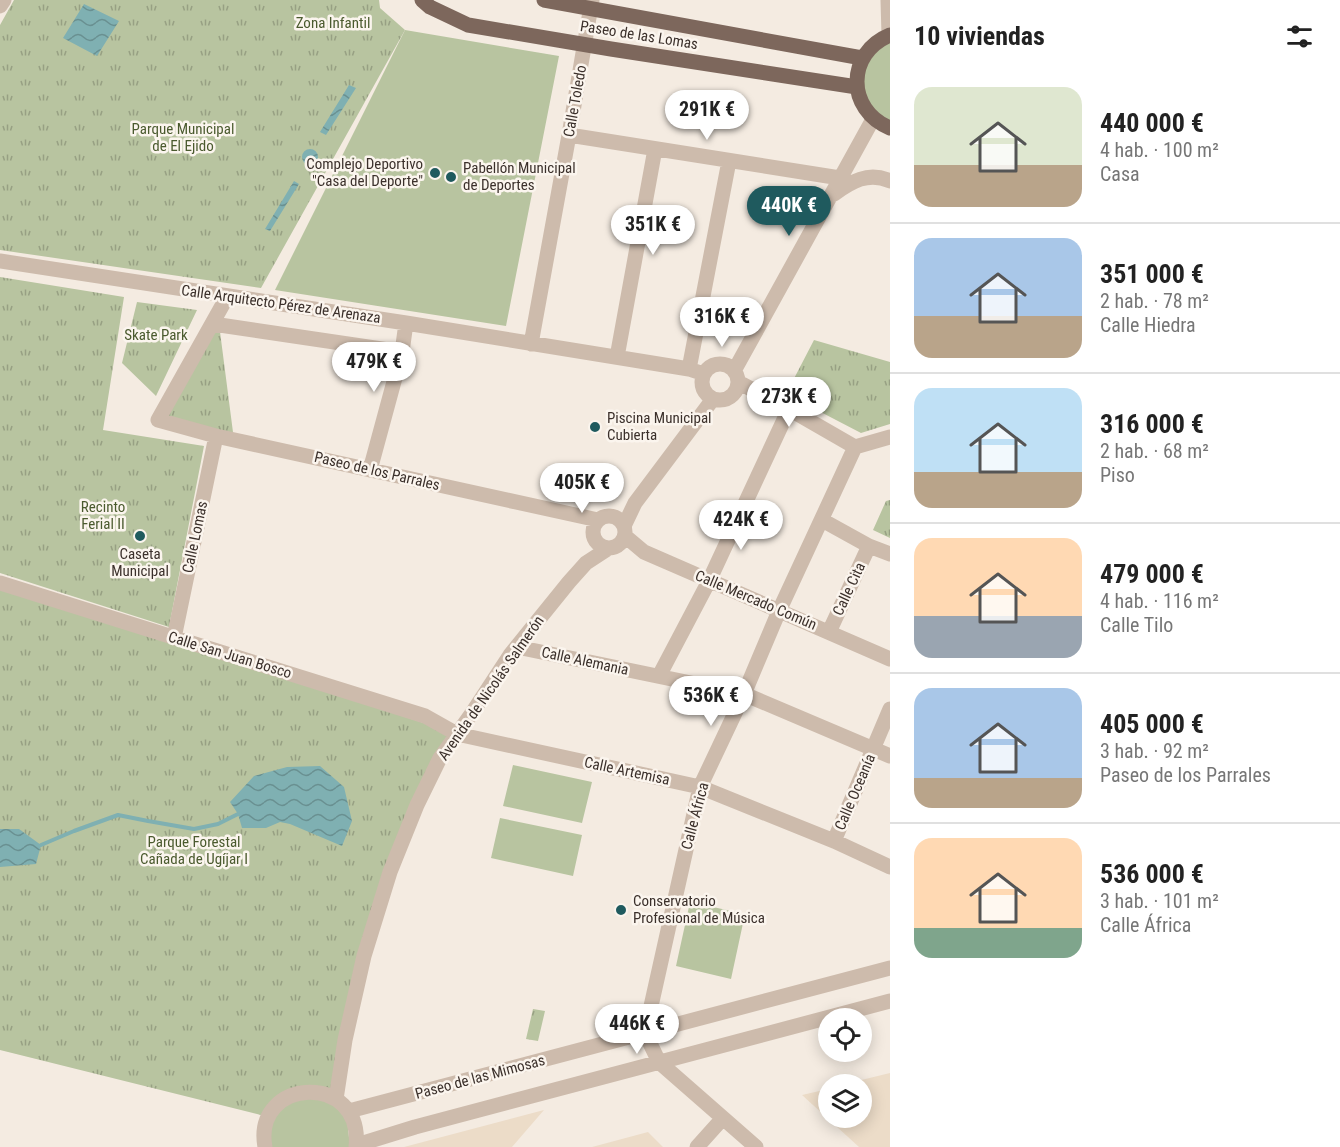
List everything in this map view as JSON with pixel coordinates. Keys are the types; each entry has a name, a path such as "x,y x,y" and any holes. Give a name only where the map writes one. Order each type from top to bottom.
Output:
{"main road":[{"name":"Paseo de las Lomas","path":"422,0 430,7 440,6 468,25 857,87"},
{"name":"Paseo de las Lomas","path":"544,0 591,4 862,58"},
{"path":"889,35 878,40 862,58 857,72 857,87 865,110 873,119 890,129"}],"street":[{"path":"0,6 4,0"},
{"path":"888,0 889,35"},
{"name":"Calle Toledo","path":"531,344 591,4"},
{"path":"873,119 736,377 734,393 730,398 712,399 704,391 702,380 707,369 718,364 729,367 736,377 855,447 890,437"},
{"path":"569,135 840,178"},
{"path":"617,357 655,149"},
{"path":"689,369 729,161"},
{"path":"831,196 851,182 869,177 890,181"},
{"name":"Calle Arquitecto Pérez de Arenaza","path":"0,261 406,323 689,369 704,374"},
{"path":"227,297 213,324 402,352"},
{"path":"370,470 402,352 406,323"},
{"name":"Paseo de los Parrales","path":"213,324 158,420 216,436 611,527"},
{"name":"Avenida de Nicolás Salmerón","path":"336,1099 345,1040 364,956 390,872 417,805 440,758 517,647 586,563 611,527 635,503 712,399"},
{"path":"659,676 709,581 789,409"},
{"name":"Calle Lomas","path":"174,638 216,436"},
{"name":"Calle África","path":"645,1033 700,787 855,447"},
{"path":"822,520 869,546 890,554"},
{"name":"Avenida de Nicolás Salmerón","path":"586,563 609,548 619,545 611,527"},
{"name":"Calle Mercado Común","path":"611,527 644,552 890,659"},
{"name":"Calle Cita","path":"829,632 869,546"},
{"name":"Calle San Juan Bosco","path":"0,583 425,716 457,734"},
{"name":"Calle Alemania","path":"517,647 744,694 890,756"},
{"name":"Calle Oceanía","path":"834,841 890,708"},
{"name":"Calle Artemisa","path":"457,734 700,787 834,841 890,867"},
{"name":"Paseo de las Mimosas","path":"349,1112 890,968"},
{"path":"265,1147 264,1130 268,1117 280,1102 301,1092 316,1091 336,1099 349,1112 356,1128 356,1146 415,1127 890,1001"},
{"path":"645,1033 660,1062 756,1147"},
{"path":"697,1147 723,1118"}],"green space":[{"name":"Parque Municipal de El Ejido","path":"14,0 379,0 380,8 405,30 261,288 0,250 0,25"},
{"name":"Complejo Deportivo \"Casa del Deporte\"","path":"405,30 559,56 506,326 275,290"},
{"path":"890,42 890,122 870,104 866,95 864,77 872,57"},
{"name":"Recinto Ferial II","path":"0,277 124,297 103,430 204,446 169,627 0,573"},
{"name":"Skate Park","path":"137,302 197,310 156,396 122,363"},
{"path":"219,324 234,440 158,420"},
{"path":"814,340 890,362 890,424 861,433 786,394"},
{"path":"890,500 890,538 873,530 886,501"},
{"name":"Parque Forestal Cañada de Ugíjar I","path":"0,583 457,734 390,872 336,1099 301,1092 269,1117 0,1050"},
{"path":"513,765 592,782 582,823 503,806"},
{"path":"500,818 582,835 573,876 491,858"},
{"path":"690,902 745,914 731,979 676,966"},
{"path":"533,1009 545,1011 538,1041 526,1039"},
{"path":"299,1097 327,1099 347,1118 350,1147 271,1147 271,1128 275,1116"}],"shaded area":[{"path":"890,1073 890,1147 859,1147 838,1128 872,1128 872,1077"},
{"path":"818,1091 818,1110 802,1095"},
{"path":"544,1110 512,1147 404,1147"},
{"path":"648,1132 663,1147 592,1147"}],"water":[{"path":"84,4 119,21 97,56 63,38"},
{"path":"349,85 356,88 326,135 320,132"},
{"path":"310,149 316,151 318,157 316,163 310,165 304,163 302,157 304,151"},
{"path":"294,181 299,184 270,231 265,229"},
{"path":"320,766 344,787 352,821 342,846 280,822 266,828 242,828 238,814 230,802 254,776 287,767"},
{"path":"0,829 19,829 41,845 36,864 0,867"}],"waterway":[{"path":"41,845 118,815 194,829 218,824 238,814"}],"place":[{"name":"Complejo Deportivo \"Casa del Deporte\"","path":"435,173"},
{"name":"Pabellón Municipal de Deportes","path":"451,177"},
{"name":"Piscina Municipal Cubierta","path":"595,427"},
{"name":"Caseta Municipal","path":"140,536"},
{"name":"Conservatorio Profesional de Música","path":"621,910"}],"park label":[{"name":"Zona Infantil","path":"333,23"}]}
